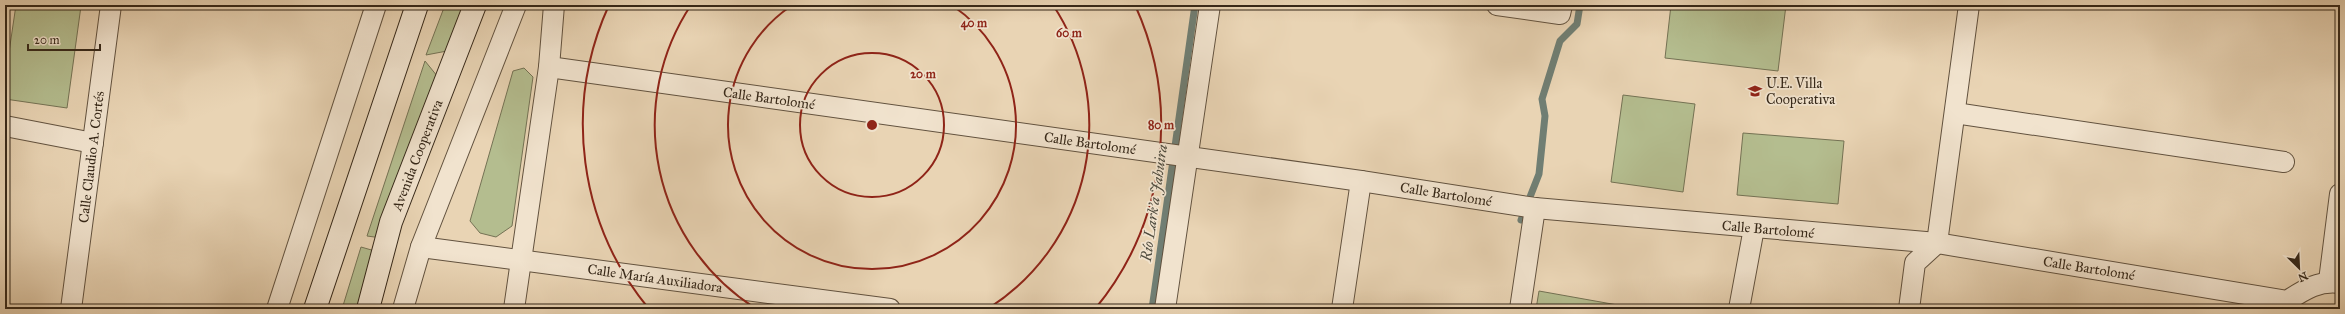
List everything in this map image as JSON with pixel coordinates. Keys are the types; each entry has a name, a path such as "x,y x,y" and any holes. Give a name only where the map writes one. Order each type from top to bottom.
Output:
{"street":[{"name":"Calle Claudio A. Cortés","path":"71,309 111,5"},
{"path":"277,309 376,5"},
{"path":"314,309 417,5"},
{"name":"Avenida Cooperativa","path":"368,309 391,222 475,5"},
{"path":"403,309 421,247 516,5"},
{"path":"514,309 549,67 554,5"},
{"path":"1165,309 1210,5"},
{"path":"1497,5 1561,10"},
{"path":"1909,309 1915,264 1937,243 1956,113 1969,5"},
{"name":"Calle Bartolomé","path":"549,67 1361,181 1535,208 1937,243 2286,305 2308,288 2334,282"},
{"path":"1956,113 2284,162"},
{"path":"5,126 93,143"},
{"path":"1342,309 1361,181"},
{"path":"2334,282 2340,194"},
{"path":"1520,309 1535,208"},
{"path":"1739,309 1754,228"},
{"name":"Calle María Auxiliadora","path":"421,247 890,309"}],"green space":[{"path":"16,5 81,6 67,108 5,99 5,79"},
{"path":"445,5 465,5 447,51 426,55"},
{"path":"1671,5 1786,5 1778,71 1665,58"},
{"path":"425,61 442,82 389,239 367,236"},
{"path":"524,68 533,77 512,226 496,237 480,233 470,221 513,71"},
{"path":"1623,95 1695,104 1683,192 1611,182"},
{"path":"1743,133 1844,141 1838,204 1737,195"},
{"path":"361,247 382,253 365,309 342,309"},
{"path":"1539,291 1640,309 1536,309"}],"waterway":[{"name":"Río Lark’a Jahuira","path":"1152,309 1195,5"},
{"name":"Río Lark’a Jahuira","path":"1521,220 1539,174 1545,116 1542,99 1560,41 1577,24 1580,5"}],"place":[{"name":"U.E. Villa Cooperativa","path":"1755,91"}]}
